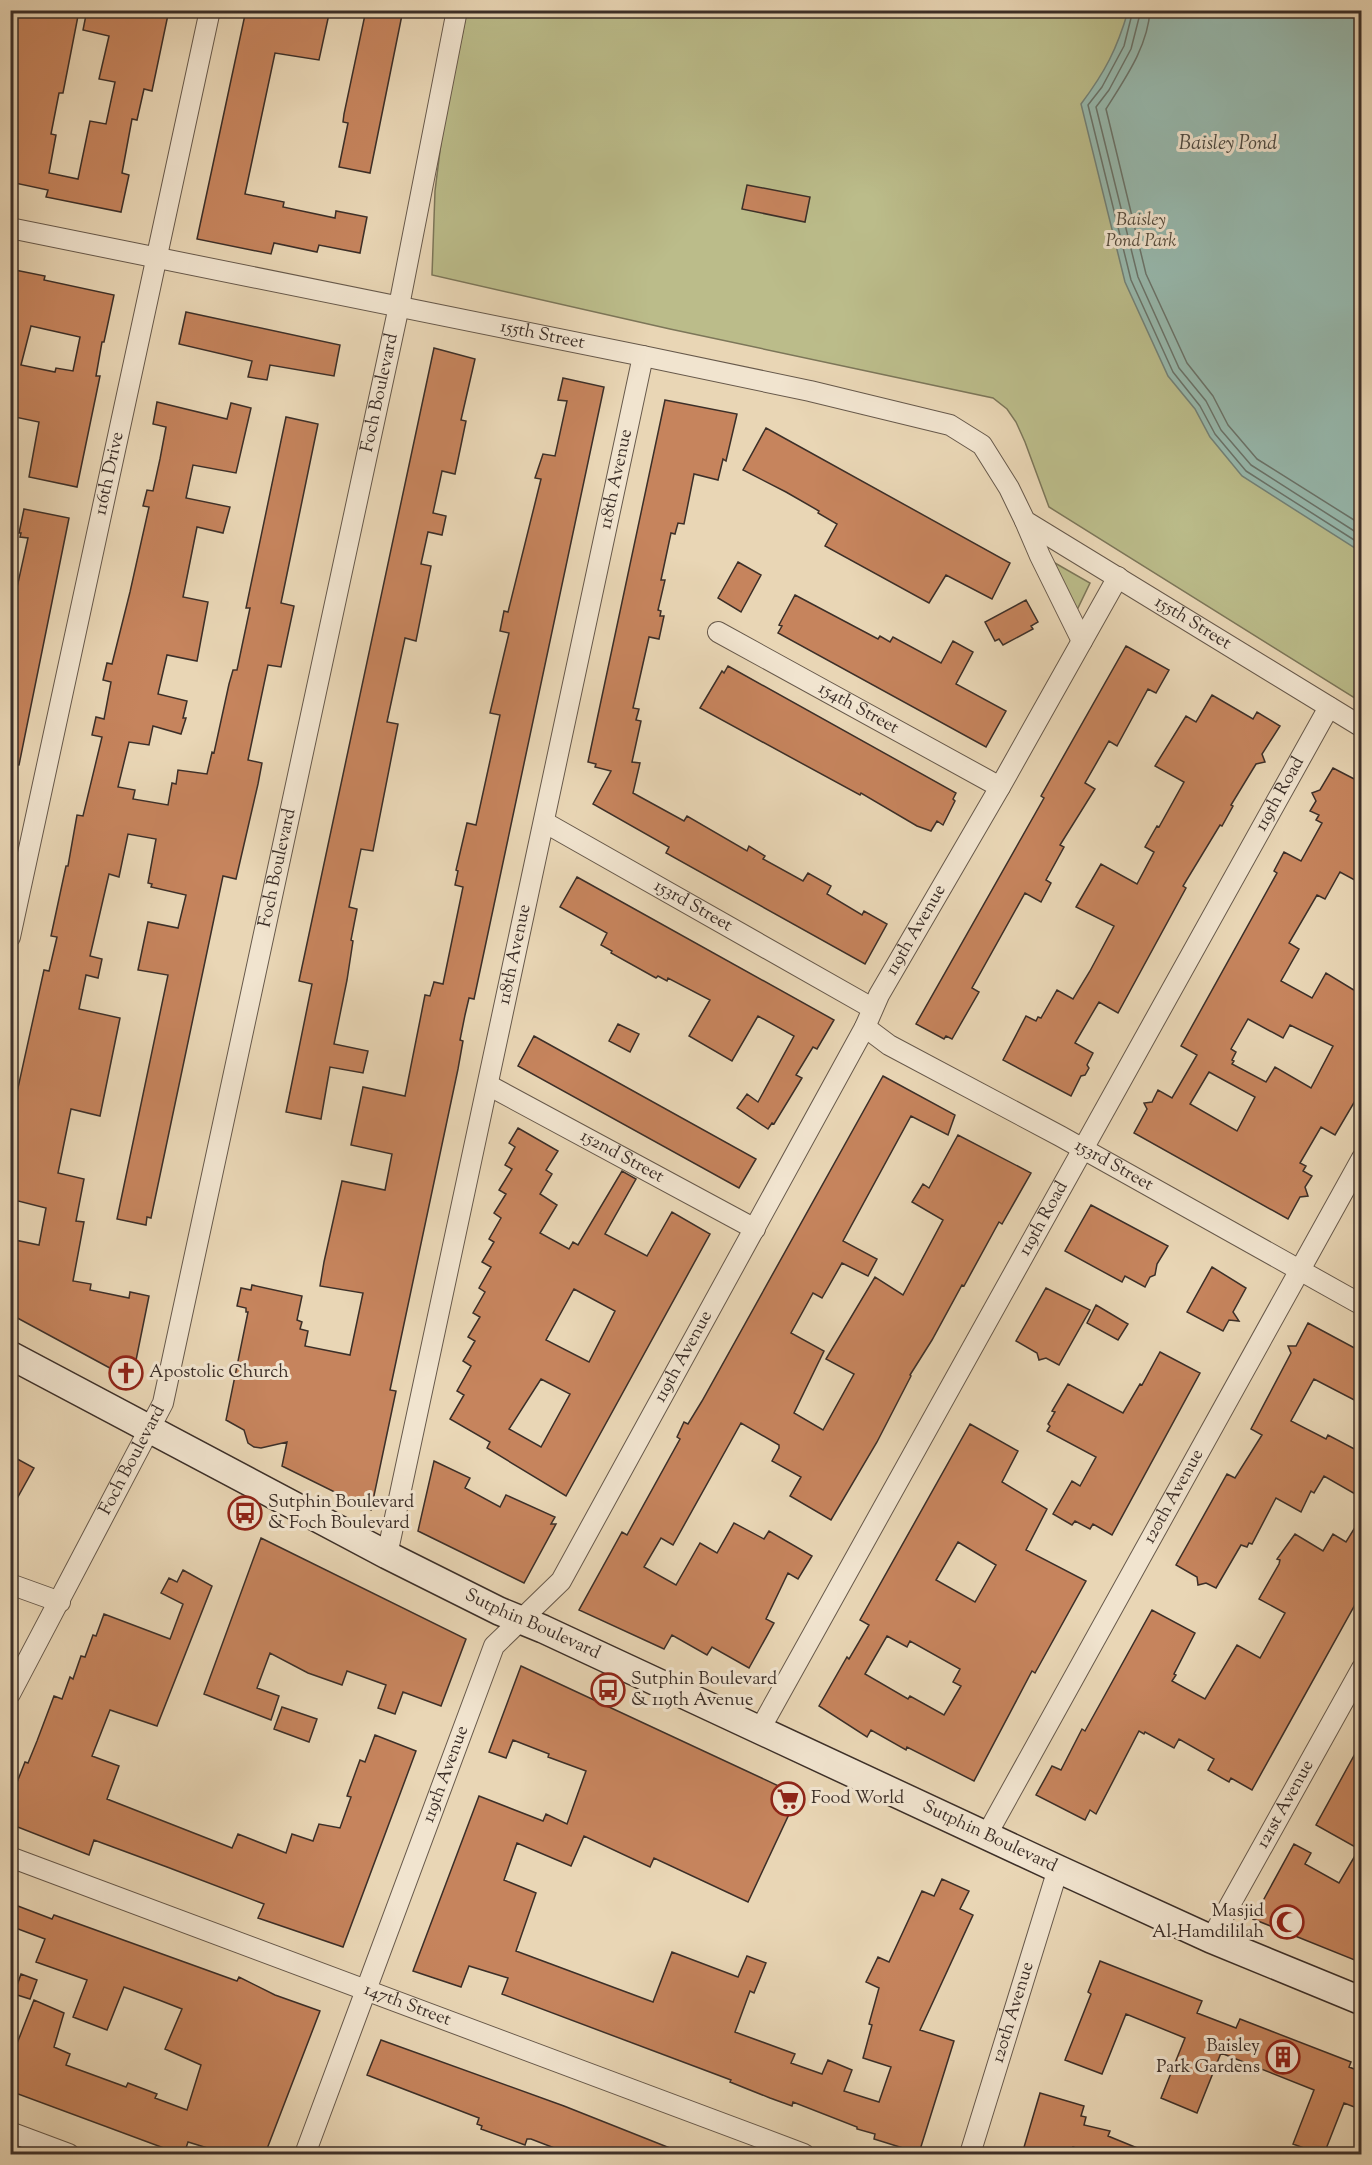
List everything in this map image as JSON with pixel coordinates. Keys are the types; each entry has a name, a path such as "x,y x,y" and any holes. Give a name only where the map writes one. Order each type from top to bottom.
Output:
{"main road":[{"name":"Sutphin Boulevard","path":"10,1355 147,1430 387,1555 520,1620 1211,1939 1362,2001"}],"street":[{"name":"116th Drive","path":"10,937 210,10"},
{"name":"Foch Boulevard","path":"10,1694 163,1403 399,306 457,10"},
{"name":"155th Street","path":"10,228 643,356 810,391 950,425 982,445 1009,488 1082,641"},
{"name":"118th Avenue","path":"387,1555 643,356"},
{"name":"155th Street","path":"1025,521 1362,727"},
{"name":"119th Avenue","path":"305,2154 494,1646 561,1581 865,1027 872,1008 1118,578"},
{"name":"154th Street","path":"718,632 1000,787"},
{"name":"119th Road","path":"759,1731 1329,708"},
{"name":"153rd Street","path":"544,822 872,1008"},
{"name":"153rd Street","path":"865,1027 889,1045 1362,1305"},
{"name":"152nd Street","path":"488,1085 755,1229"},
{"name":"120th Avenue","path":"986,1836 1362,1158"},
{"path":"10,1584 60,1602"},
{"name":"121st Avenue","path":"1211,1939 1362,1668"},
{"name":"147th Street","path":"10,1857 804,2154"},
{"name":"120th Avenue","path":"970,2154 1058,1869"},
{"path":"10,2132 69,2154"}],"green space":[{"name":"Baisley Pond Park","path":"467,11 1361,11 1361,702 1049,507 1016,422 1007,409 993,398 432,275 435,191 443,127"},
{"path":"1048,559 1090,583 1076,612"}],"water":[{"name":"Baisley Pond","path":"1128,11 1361,11 1361,552 1242,476 1210,437 1195,409 1168,376 1125,282 1081,104 1109,60"}],"building":[{"path":"10,10 55,10 78,16 63,93 59,93 51,134 56,135 49,173 78,179 90,121 106,124 115,82 99,79 109,36 83,30 87,10 169,10 152,91 144,89 137,120 132,119 122,173 129,175 121,212 46,197 48,190 10,182"},
{"path":"246,10 308,10 329,14 319,60 275,53 245,194 284,202 283,207 335,218 336,211 367,217 360,253 319,245 317,252 274,243 271,254 197,239"},
{"path":"366,10 403,10 370,173 339,167 348,123 343,122 344,114"},
{"path":"747,185 810,197 805,222 742,209"},
{"path":"10,269 45,276 44,280 114,295 104,342 102,342 96,376 100,376 77,487 29,477 39,422 10,416","holes":["31,326 80,337 73,371 56,368 55,372 21,365"]},
{"path":"186,312 340,345 334,376 270,365 267,380 248,377 252,361 179,344"},
{"path":"434,348 475,359 461,420 466,421 455,474 442,471 433,513 446,516 442,535 428,532 421,564 431,566 416,641 405,638 387,722 398,724 373,851 361,849 349,907 357,909 347,980 334,1044 368,1051 363,1073 330,1067 321,1119 286,1112 312,984 299,981"},
{"path":"563,378 604,387 474,999 469,998 465,1015 458,1069 390,1390 396,1391 371,1510 282,1466 287,1442 261,1448 254,1447 248,1443 244,1430 226,1420 248,1312 246,1308 237,1306 241,1288 251,1290 252,1285 302,1296 297,1320 302,1322 300,1329 308,1331 305,1346 350,1355 363,1293 320,1286 324,1262 342,1181 385,1190 392,1154 351,1145 363,1087 405,1096 425,995 430,996 434,982 443,984 463,887 455,885 458,871 456,870 467,823 476,825 500,715 490,713 509,633 500,631 504,611 508,612 541,479 535,478 543,454 555,456 567,401 558,400"},
{"path":"665,400 737,414 726,461 723,459 718,480 694,474 684,524 678,523 675,534 671,533 661,580 665,580 658,610 661,611 660,616 664,616 659,639 649,637 633,708 639,709 636,720 641,721 632,762 640,763 633,793 684,821 687,816 747,851 749,846 765,856 763,859 803,881 808,873 831,886 827,894 862,915 864,911 887,924 865,964 666,853 669,847 593,804 611,771 595,767 596,764 588,762"},
{"path":"157,402 227,419 231,403 251,408 236,473 193,465 186,498 230,507 223,533 197,527 183,597 208,602 197,661 167,655 158,694 187,701 183,718 186,718 181,734 153,726 149,745 129,742 118,787 135,790 133,799 168,805 172,783 176,784 178,770 207,774 212,752 214,753 229,684 233,670 237,670 250,608 246,608 286,417 318,424 281,603 294,606 281,667 268,665 248,760 262,763 258,784 236,879 223,876 151,1218 147,1217 146,1225 117,1219 168,975 138,970 148,922 178,928 186,895 151,887 152,884 148,883 156,839 128,834 119,877 109,874 90,956 102,959 98,978 86,975 79,1009 120,1018 100,1116 71,1109 58,1173 84,1179 76,1221 84,1222 73,1281 91,1284 90,1290 129,1298 130,1292 149,1296 132,1380 10,1314 10,1239 39,1245 46,1208 10,1199 10,1166 15,1144 10,1143 10,1124 44,970 49,971 57,937 51,936 66,866 68,866 77,815 83,816 102,737 92,735 96,717 104,719 111,682 103,680 107,663 112,664 130,592 149,507 143,506 147,490 153,491 160,459 166,427 153,424"},
{"path":"766,428 1010,563 992,599 946,575 929,603 825,546 837,524 786,492 743,470"},
{"path":"24,509 69,518 19,765 10,764 10,619 28,538 20,537 21,533 19,533"},
{"path":"738,562 761,575 741,612 718,598"},
{"path":"795,595 878,639 880,636 890,642 893,637 941,663 953,641 973,652 956,684 1006,711 986,747 778,633 782,626 779,625"},
{"path":"1026,600 1038,622 1031,626 1033,629 1003,645 999,639 995,641 985,622"},
{"path":"1126,646 1169,670 1156,693 1148,689 1117,746 1109,741 1085,783 1095,789 1060,845 1064,847 1046,880 1051,883 1041,902 1025,893 972,988 979,992 952,1039 946,1036 944,1039 916,1024 1044,798 1041,796"},
{"path":"728,666 956,793 953,799 955,801 943,825 937,821 931,831 917,826 861,793 860,795 700,708 722,671 724,673"},
{"path":"1212,695 1253,719 1257,712 1280,726 1262,754 1265,762 1256,764 1231,805 1233,806 1222,826 1220,825 1183,886 1186,888 1118,1013 1099,1002 1075,1043 1093,1053 1087,1065 1089,1068 1085,1075 1081,1076 1071,1096 1003,1060 1026,1016 1036,1021 1038,1017 1041,1018 1057,990 1073,999 1090,971 1114,926 1076,907 1101,864 1137,884 1154,852 1145,847 1184,782 1155,766 1186,716 1196,722"},
{"path":"1333,768 1362,783 1362,884 1340,872 1325,899 1317,895 1289,943 1299,949 1281,981 1312,998 1326,973 1362,995 1362,1089 1335,1135 1321,1127 1300,1163 1306,1166 1303,1171 1312,1176 1305,1187 1308,1196 1300,1197 1288,1219 1134,1133 1147,1109 1144,1103 1152,1102 1158,1090 1172,1098 1197,1055 1181,1046 1277,873 1274,871 1284,852 1301,861 1322,823 1316,820 1319,815 1310,811 1316,801 1312,793 1320,790","holes":["1248,1019 1283,1038 1290,1025 1333,1046 1311,1088 1275,1067 1266,1082 1232,1064 1236,1052 1231,1049","1209,1072 1255,1097 1237,1131 1190,1104"]},
{"path":"577,877 834,1020 817,1049 813,1047 796,1075 802,1078 774,1124 772,1123 768,1129 737,1108 747,1094 758,1102 794,1036 758,1016 732,1061 689,1036 710,1000 668,978 667,981 658,976 656,978 601,945 607,933 560,907"},
{"path":"618,1024 639,1034 630,1052 609,1041"},
{"path":"534,1036 756,1159 739,1188 518,1066"},
{"path":"883,1076 955,1115 948,1135 911,1116 843,1241 877,1259 868,1276 842,1263 822,1298 813,1293 791,1333 824,1351 794,1413 823,1430 854,1374 826,1359 875,1277 903,1295 943,1220 912,1202 923,1184 929,1188 958,1135 1031,1173 1002,1224 999,1222 964,1286 962,1285 910,1375 877,1442 831,1520 790,1496 801,1477 772,1461 779,1445 741,1423 673,1545 661,1538 644,1567 676,1585 700,1543 717,1553 734,1523 764,1539 769,1531 812,1556 798,1579 788,1573 766,1619 774,1623 749,1668 712,1647 707,1655 672,1635 664,1649 579,1610 622,1532 627,1535 680,1439 677,1437 684,1422 688,1424 702,1401"},
{"path":"518,1128 558,1151 546,1170 552,1174 540,1194 557,1205 540,1233 569,1249 573,1242 578,1245 622,1171 636,1179 605,1234 647,1256 672,1212 710,1234 566,1496 487,1448 490,1442 450,1419 464,1395 457,1391 471,1366 463,1361 475,1341 468,1337 480,1317 473,1313 485,1292 479,1288 491,1267 482,1262 494,1242 489,1239 501,1218 494,1213 506,1194 499,1190 512,1169 505,1165 515,1147 509,1143","holes":["574,1289 615,1311 589,1362 546,1340","541,1379 570,1394 541,1447 509,1429"]},
{"path":"1091,1205 1168,1246 1157,1264 1155,1275 1150,1277 1145,1287 1125,1276 1122,1282 1065,1251"},
{"path":"1212,1267 1246,1288 1233,1312 1239,1321 1229,1320 1223,1331 1187,1312"},
{"path":"1046,1288 1090,1310 1059,1365 1046,1358 1039,1360 1037,1353 1016,1341"},
{"path":"1096,1305 1128,1324 1118,1340 1087,1323"},
{"path":"1308,1323 1362,1352 1362,1404 1314,1379 1291,1421 1326,1439 1328,1435 1362,1453 1362,1498 1324,1476 1314,1493 1311,1491 1301,1512 1276,1498 1252,1544 1249,1543 1247,1547 1241,1545 1216,1588 1206,1583 1198,1585 1197,1577 1176,1565 1227,1474 1235,1478 1262,1435 1251,1429 1291,1353 1288,1346 1296,1346"},
{"path":"1160,1352 1200,1373 1112,1535 1093,1524 1090,1529 1075,1521 1072,1525 1053,1514 1072,1481 1080,1486 1096,1457 1047,1431 1055,1412 1052,1411 1068,1384 1123,1413"},
{"path":"970,1424 1018,1451 1002,1482 1047,1509 1026,1550 1086,1581 1035,1673 1032,1671 974,1781 907,1747 906,1750 871,1730 867,1737 819,1706 847,1657 849,1659 869,1625 860,1620","holes":["958,1542 996,1565 975,1602 936,1580","887,1636 907,1647 910,1641 960,1669 953,1682 961,1686 944,1715 910,1696 908,1699 865,1674"]},
{"path":"10,1455 34,1468 10,1511"},
{"path":"434,1461 470,1478 465,1488 500,1507 506,1495 555,1517 551,1524 556,1524 524,1583 418,1531"},
{"path":"1362,1516 1362,1592 1252,1790 1231,1778 1229,1782 1208,1770 1214,1759 1179,1739 1174,1748 1139,1731 1096,1814 1090,1810 1085,1820 1036,1795 1052,1766 1061,1770 1082,1729 1085,1731 1152,1610 1195,1633 1172,1681 1205,1699 1237,1645 1260,1658 1285,1613 1259,1599 1279,1564 1280,1560 1277,1559 1295,1534 1323,1551 1333,1534 1346,1542"},
{"path":"261,1538 466,1639 441,1706 403,1692 395,1714 378,1708 386,1685 347,1671 342,1685 308,1673 270,1653 257,1688 279,1696 271,1720 204,1694"},
{"path":"183,1570 212,1586 157,1726 110,1710 92,1756 119,1766 107,1799 232,1848 238,1834 286,1853 292,1834 313,1841 319,1824 340,1828 351,1797 347,1796 360,1760 365,1762 375,1735 416,1751 343,1947 258,1918 264,1904 94,1840 89,1855 10,1824 10,1783 16,1785 25,1762 28,1763 54,1696 62,1699 70,1677 73,1679 81,1656 85,1657 93,1635 96,1636 104,1614 170,1639 183,1604 161,1593 169,1578 177,1582"},
{"path":"521,1666 798,1795 748,1902 654,1858 650,1867 584,1836 571,1866 517,1843 504,1880 536,1893 516,1951 653,2002 672,1952 738,1977 747,1956 766,1963 754,1993 750,1991 735,2032 795,2054 791,2063 822,2074 828,2060 852,2070 844,2091 879,2102 891,2067 863,2058 879,1988 866,1982 878,1957 889,1962 922,1891 934,1896 942,1879 969,1891 960,1909 973,1915 920,2030 954,2041 919,2153 874,2139 875,2134 857,2129 857,2127 793,2102 792,2106 770,2098 730,2082 731,2080 502,1994 508,1978 469,1966 461,1987 413,1971 479,1796 543,1821 546,1814 567,1824 586,1771 548,1757 549,1754 513,1740 506,1758 489,1752"},
{"path":"282,1707 317,1719 309,1742 274,1729"},
{"path":"1362,1741 1362,1963 1253,1919 1294,1844 1311,1853 1305,1864 1339,1883 1359,1849 1316,1825"},
{"path":"10,1903 52,1919 54,1915 237,1981 239,1977 275,1995 320,2011 265,2154 227,2154 188,2142 184,2154 180,2154 10,2091 10,2044 16,2046 34,2000 64,2013 54,2047 70,2054 66,2065 126,2087 128,2083 157,2094 155,2098 187,2110 201,2065 165,2049 182,2009 159,2000 124,1987 107,2030 73,2017 87,1980 36,1962 45,1939 10,1926"},
{"name":"Baisley Park Gardens","path":"1100,1961 1202,2001 1197,2013 1236,2028 1240,2019 1351,2062 1349,2067 1362,2072 1362,2110 1344,2103 1324,2154 1293,2144 1314,2090 1221,2053 1197,2113 1161,2098 1185,2038 1126,2014 1102,2074 1065,2060 1091,1994 1088,1992"},
{"path":"21,1974 37,1980 30,1999 14,1994"},
{"path":"381,2040 564,2106 685,2154 570,2154 531,2139 527,2139 525,2145 481,2129 482,2126 477,2124 479,2118 367,2075"},
{"path":"1040,2093 1084,2106 1081,2116 1086,2117 1084,2125 1110,2131 1108,2136 1152,2154 1093,2154 1073,2147 1071,2154 1022,2154"}],"place":[{"name":"Apostolic Church","path":"126,1373"},
{"name":"Sutphin Boulevard & Foch Boulevard","path":"245,1513"},
{"name":"Sutphin Boulevard & 119th Avenue","path":"608,1690"},
{"name":"Food World","path":"788,1799"},
{"name":"Masjid Al-Hamdililah","path":"1287,1922"},
{"name":"Baisley Park Gardens","path":"1283,2057"}]}
